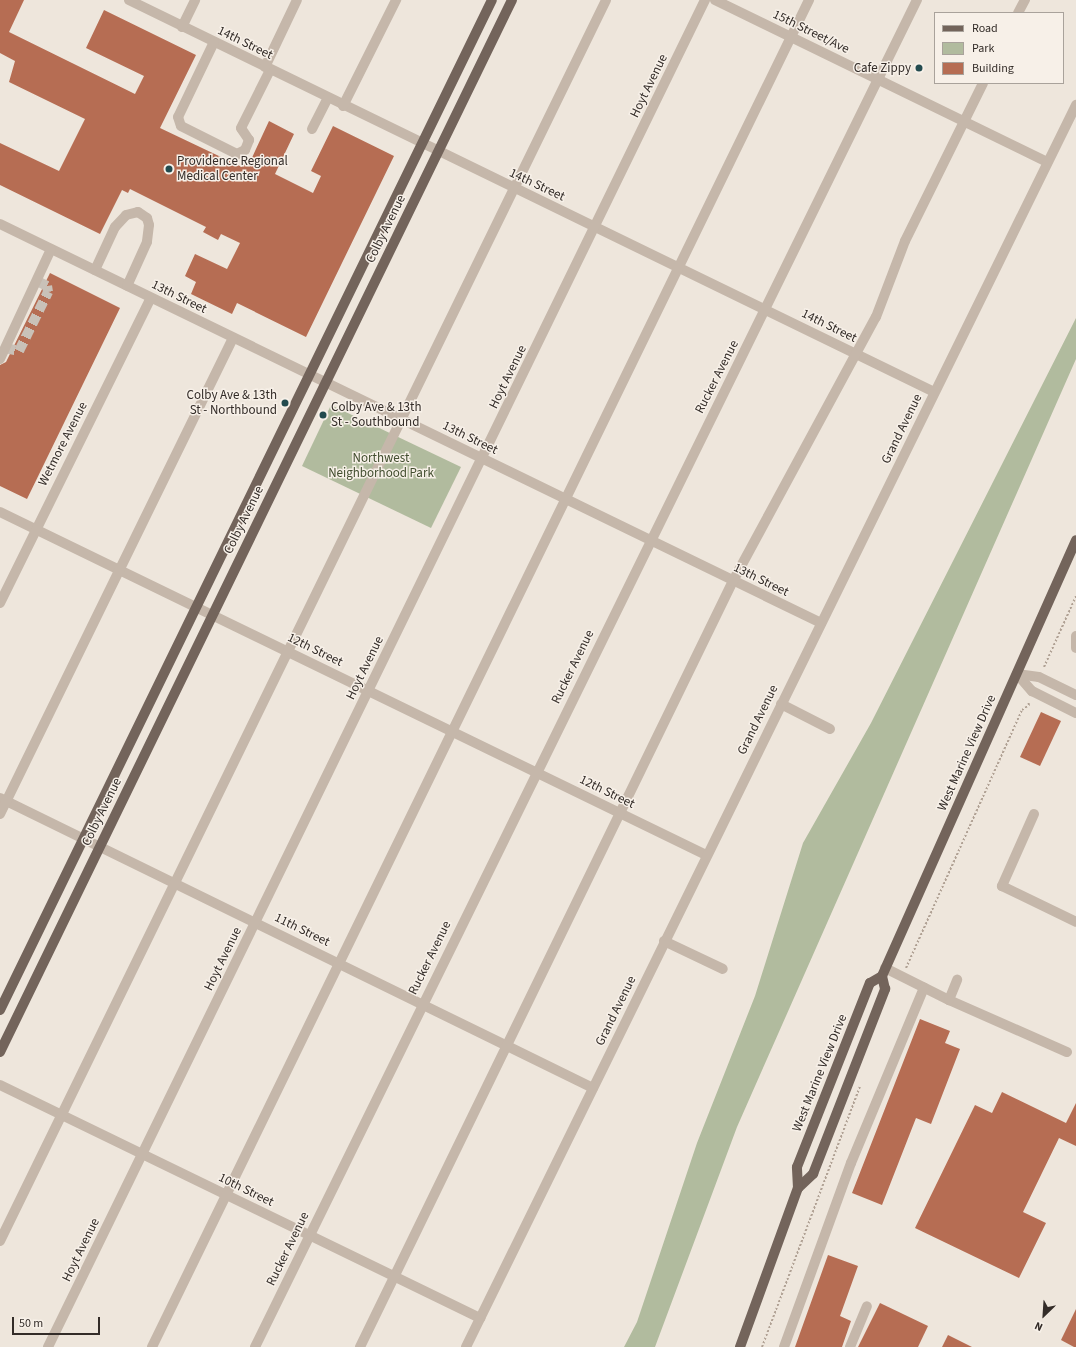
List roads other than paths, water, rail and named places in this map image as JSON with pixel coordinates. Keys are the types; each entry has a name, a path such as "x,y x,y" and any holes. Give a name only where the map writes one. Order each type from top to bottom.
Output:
{"main road":[{"name":"Colby Avenue","path":"0,1010 492,0"},
{"name":"Colby Avenue","path":"0,1052 512,0"},
{"name":"West Marine View Drive","path":"798,1188 813,1174 885,990 884,972 1076,540"},
{"name":"West Marine View Drive","path":"740,1347 798,1188 797,1167 870,983 884,972"}],"street":[{"name":"14th Street","path":"129,0 267,69 514,189 596,226 934,392"},
{"path":"182,27 195,0"},
{"path":"214,42 178,117 181,126 236,154 245,150 250,140 241,128 297,0"},
{"path":"343,106 396,0"},
{"path":"0,1241 64,1116 287,651 606,0"},
{"name":"Hoyt Avenue","path":"48,1347 144,1155 368,690 596,226 705,0"},
{"name":"15th Street/Ave","path":"714,0 1047,162"},
{"path":"152,1347 339,962 567,500 809,0"},
{"name":"Rucker Avenue","path":"255,1347 650,540 879,80 917,0"},
{"path":"1019,12 1025,0"},
{"path":"360,1347 619,812 733,581 876,317 905,241 982,84"},
{"path":"312,129 328,98"},
{"name":"Grand Avenue","path":"466,1347 706,855 1076,105"},
{"path":"95,270 115,227 126,215 138,212 147,218 149,225 147,242 127,286"},
{"name":"13th Street","path":"0,224 308,376 821,623"},
{"path":"0,359 51,249"},
{"name":"Wetmore Avenue","path":"0,603 35,529 151,298"},
{"path":"0,814 3,799 120,570 233,338"},
{"name":"12th Street","path":"0,512 706,855"},
{"path":"1076,636 1076,648"},
{"path":"1017,674 1039,677 1076,695"},
{"path":"1017,674 1032,691 1076,713"},
{"path":"781,704 830,729"},
{"name":"11th Street","path":"3,799 339,962 593,1088"},
{"path":"1034,814 1002,886 1076,921"},
{"path":"664,941 723,969"},
{"path":"884,972 903,976 949,1000 1067,1052"},
{"path":"949,1000 958,980"},
{"path":"784,1347 851,1163 924,988"},
{"name":"10th Street","path":"0,1085 480,1318"},
{"path":"850,1347 867,1306"}],"tunnel":[{"path":"5,348 19,351 48,292 47,286 37,281"}],"place":[{"name":"Cafe Zippy","path":"919,68"},
{"name":"Providence Regional Medical Center","path":"169,169"},
{"name":"Colby Ave & 13th St - Northbound","path":"285,403"},
{"name":"Colby Ave & 13th St - Southbound","path":"323,415"}],"park label":[{"name":"Northwest Neighborhood Park","path":"381,466"}]}
